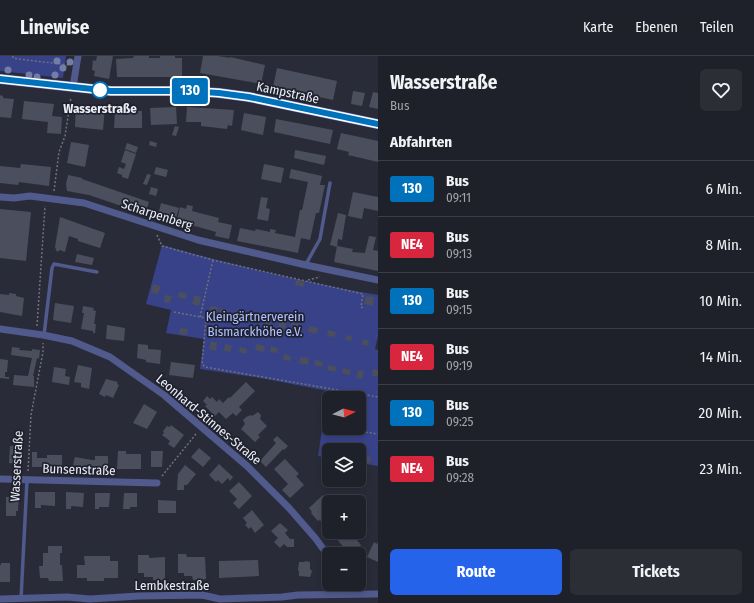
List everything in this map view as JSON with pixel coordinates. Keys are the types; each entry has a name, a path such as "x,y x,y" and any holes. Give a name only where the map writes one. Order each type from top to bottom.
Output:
{"main road":[{"name":"Kampstraße","path":"0,78 111,91 188,91 219,93 249,97 378,124"}],"street":[{"path":"73,87 78,56"},
{"name":"Scharpenberg","path":"0,197 14,198 30,196 84,203 198,240 378,280"},
{"name":"Leonhard-Stinnes-Straße","path":"0,329 72,341 110,357 164,395 247,466 289,508 322,547"},
{"name":"Bunsenstraße","path":"0,479 157,483"},
{"name":"Lembkestraße","path":"0,599 21,599 29,601 67,597 90,599 139,596 202,595 228,598 378,594"}],"lane":[{"path":"306,265 320,238 330,183"},
{"path":"41,335 52,268 54,264 96,272"},
{"name":"Wasserstraße","path":"21,599 28,479"}],"path":[{"path":"13,56 13,58 18,59 76,66"},
{"name":"Wasserstraße","path":"28,479 31,414 43,352 41,335 46,206 48,198 54,191 59,152 62,148 65,136 70,106"},
{"path":"162,246 213,260 363,294 361,307 363,308"},
{"path":"200,317 213,260"},
{"path":"174,312 206,318 207,321 202,364 205,367 378,397"},
{"path":"366,432 378,434"},
{"path":"157,483 198,433"}],"green space":[{"path":"0,56 66,56 63,78 0,71"},
{"name":"Kleingärtnerverein Bismarckhöhe e.V.","path":"162,245 269,273 378,295 378,336 375,349 378,350 378,466 366,464 366,443 322,443 322,457 318,456 322,430 322,435 366,435 366,391 328,391 261,378 200,369 204,339 166,333 171,310 146,304"}],"building":[{"path":"97,56 113,56 109,79 94,76 95,71 92,70 93,60 96,61"},
{"path":"134,56 160,58 160,56 175,56 175,58 182,58 182,77 117,77 116,59 133,58"},
{"path":"203,56 230,57 265,65 261,84 200,73"},
{"path":"277,68 337,81 333,100 273,87"},
{"path":"353,91 365,93 362,106 351,104"},
{"path":"373,92 378,93 378,109 369,107"},
{"path":"0,95 3,96 3,98 14,99 11,118 0,117"},
{"path":"24,101 54,104 52,116 62,117 61,134 47,133 48,122 22,119"},
{"path":"76,105 105,107 103,130 75,127"},
{"path":"176,107 177,124 151,125 150,108"},
{"path":"187,107 234,110 232,126 228,125 227,129 201,126 201,122 186,122"},
{"path":"115,111 142,111 142,128 114,128"},
{"path":"244,113 266,117 263,135 241,130"},
{"path":"276,119 333,130 330,144 274,132"},
{"path":"175,126 179,127 176,136 172,135"},
{"path":"341,133 378,141 378,162 348,155 349,152 337,149"},
{"path":"150,141 157,143 156,147 149,145"},
{"path":"71,142 89,145 85,167 67,163"},
{"path":"127,143 138,147 136,153 125,149"},
{"path":"125,150 136,154 128,179 117,173 119,167 124,169 126,164 121,162"},
{"path":"295,150 326,156 324,165 294,158"},
{"path":"21,164 51,167 49,186 19,182 18,185 0,183 0,166 20,168"},
{"path":"264,164 284,168 281,183 261,179"},
{"path":"156,167 168,170 166,177 154,174"},
{"path":"291,169 322,176 320,185 325,185 319,213 316,213 310,240 301,238 298,253 237,241 240,228 270,232 270,229 276,230 275,233 295,237 300,210 302,210 308,182 289,178"},
{"path":"147,174 151,175 147,185 143,184"},
{"path":"68,175 82,178 149,202 145,214 89,195 67,191 66,184"},
{"path":"151,187 158,189 156,196 149,194"},
{"path":"353,192 378,197 378,211 364,208 362,219 348,216"},
{"path":"261,197 268,198 266,208 270,209 268,221 257,219"},
{"path":"161,203 179,208 175,221 158,216"},
{"path":"187,205 193,206 192,211 219,218 218,222 232,225 229,239 215,236 216,232 177,221 180,207 186,209"},
{"path":"0,209 31,212 26,261 0,258"},
{"path":"338,213 346,215 342,240 338,239 337,247 330,245"},
{"path":"60,217 105,233 100,248 78,241 78,239 69,236 65,252 60,250 57,252 55,247"},
{"path":"369,236 376,237 373,250 378,251 378,271 334,262 337,246 353,249 352,252 365,253"},
{"path":"77,254 94,258 92,265 75,262"},
{"path":"296,280 305,282 303,287 295,285"},
{"path":"153,284 161,286 158,294 151,293"},
{"path":"179,292 187,293 186,299 178,297"},
{"path":"9,293 16,294 16,296 24,298 22,316 0,312 0,294 9,295"},
{"path":"165,295 172,296 170,303 164,302"},
{"path":"195,295 201,297 199,306 192,304"},
{"path":"366,296 374,297 373,306 364,304"},
{"path":"55,303 74,306 71,323 53,320"},
{"path":"83,306 94,308 93,310 96,311 94,324 96,324 95,333 93,333 93,331 81,329 84,313 82,313"},
{"path":"211,306 218,307 217,312 209,311"},
{"path":"221,308 227,310 226,315 219,313"},
{"path":"232,313 240,315 239,321 231,319"},
{"path":"259,315 265,316 263,322 257,321"},
{"path":"250,316 256,318 255,322 249,321"},
{"path":"267,318 271,319 270,327 265,326"},
{"path":"280,319 287,320 285,329 278,327"},
{"path":"292,322 299,324 298,329 291,327"},
{"path":"107,325 125,328 124,341 106,339"},
{"path":"309,326 318,328 317,334 308,332"},
{"path":"180,328 188,329 187,335 179,334"},
{"path":"328,330 336,332 335,337 327,336"},
{"path":"346,335 352,336 351,341 345,340"},
{"path":"363,339 369,341 368,346 362,345"},
{"path":"211,341 217,343 216,351 209,349"},
{"path":"138,344 148,345 148,349 161,350 160,364 146,362 146,360 137,358"},
{"path":"225,344 232,346 230,352 224,351"},
{"path":"256,344 265,346 263,352 255,350"},
{"path":"271,346 278,348 277,353 270,352"},
{"path":"12,347 20,348 19,350 40,350 39,359 37,358 33,376 34,387 13,385 14,375 28,376 32,358 11,355"},
{"path":"240,347 247,349 246,354 239,352"},
{"path":"284,354 291,356 290,361 283,360"},
{"path":"300,357 309,358 308,365 299,363"},
{"path":"0,359 8,360 5,377 9,377 9,379 0,378"},
{"path":"315,360 323,362 322,367 314,365"},
{"path":"171,362 195,365 193,378 169,375"},
{"path":"78,365 92,368 89,389 81,387 81,383 74,382"},
{"path":"328,365 337,367 335,372 327,370"},
{"path":"54,367 66,369 65,376 70,377 69,385 52,382"},
{"path":"343,368 351,370 350,375 342,373"},
{"path":"373,369 378,370 378,377 372,376"},
{"path":"358,370 364,371 362,379 356,378"},
{"path":"106,379 118,382 117,384 119,385 113,398 106,395 105,397 99,394"},
{"path":"246,382 255,391 239,407 242,410 236,416 233,413 226,419 219,412 215,416 205,406 207,405 203,401 207,396 210,399 212,397 217,402 219,399 223,403"},
{"path":"144,404 157,412 147,429 133,423"},
{"path":"258,412 261,415 260,419 267,426 258,435 260,437 255,442 241,429 245,424 243,420 246,417 252,416"},
{"path":"171,425 184,435 174,448 168,444 170,441 162,435 167,426 170,427"},
{"path":"277,436 288,446 284,450 283,449 266,467 260,461 276,443 273,440"},
{"path":"15,438 21,438 20,464 9,463 10,446 15,446"},
{"path":"199,448 211,458 203,467 191,457"},
{"path":"118,451 126,451 126,454 141,454 141,469 117,469"},
{"path":"151,451 163,451 162,467 151,467"},
{"path":"32,452 37,452 37,458 47,458 47,455 62,455 62,467 52,467 52,470 46,469 46,467 32,467"},
{"path":"95,456 108,456 108,468 82,468 73,465 75,457 95,460"},
{"path":"366,456 371,457 370,463 366,462"},
{"path":"285,459 299,474 296,476 304,485 290,498 282,490 288,484 274,469"},
{"path":"219,464 233,477 230,481 228,478 222,484 218,480 216,482 209,475"},
{"path":"185,465 196,474 187,485 184,485 184,490 177,490 178,474"},
{"path":"239,482 252,496 239,509 233,503 237,499 229,491"},
{"path":"11,491 19,491 18,511 16,511 16,516 6,516 6,497 11,497"},
{"path":"35,492 55,492 55,506 41,505 41,508 35,508"},
{"path":"66,492 84,493 83,507 71,506 71,509 66,509"},
{"path":"95,493 110,493 109,507 99,507 99,509 95,509"},
{"path":"124,493 137,493 137,507 123,509"},
{"path":"322,496 322,523 320,520 318,521 311,513 312,512 309,508"},
{"path":"158,500 176,501 176,513 158,513"},
{"path":"252,510 264,525 255,533 251,527 249,529 245,525 247,523 243,518"},
{"path":"280,523 288,530 285,533 290,539 294,539 294,547 287,547 284,544 280,548 274,542 278,538 271,531"},
{"path":"337,539 356,539 361,545 358,547 343,547"},
{"path":"378,541 378,562 367,557 374,542 377,544"},
{"path":"48,546 62,546 62,553 60,553 60,565 62,565 63,581 49,581 48,578 40,578 39,566 43,566 43,553 48,553"},
{"path":"178,554 186,554 187,557 205,557 206,579 193,580 192,576 184,576 184,573 178,573"},
{"path":"138,555 149,555 149,558 165,557 165,580 153,580 153,577 144,577 144,573 138,573"},
{"path":"84,556 110,556 110,561 118,561 118,578 104,578 104,581 87,581 87,578 77,578 77,565 85,565"},
{"path":"258,560 259,576 219,578 219,561"},
{"path":"299,562 310,562 310,569 312,571 310,577 299,576"},
{"path":"1,563 10,563 10,582 0,582"}],"bus line":[{"name":"130","path":"0,79 111,91 188,91 219,93 249,97 378,124"}],"place":[{"name":"Wasserstraße","path":"100,90"}]}
